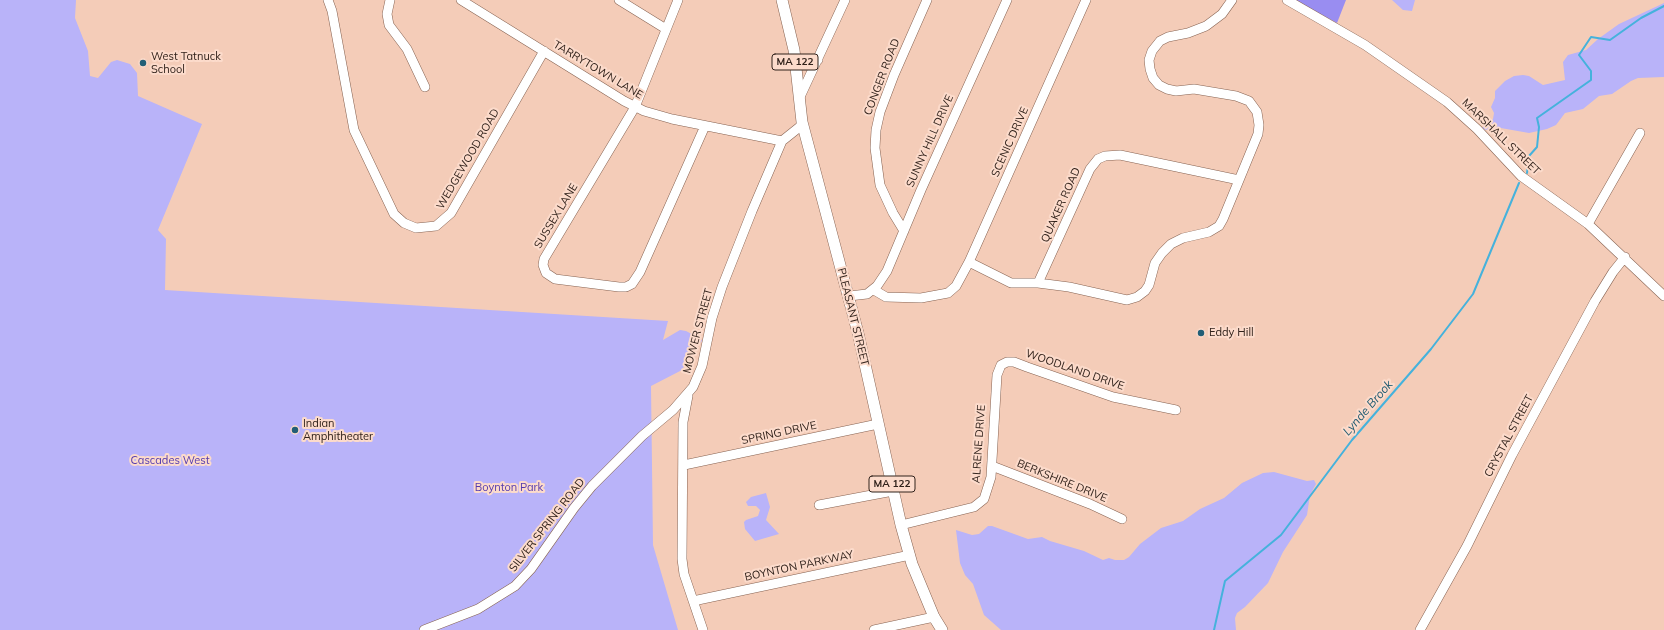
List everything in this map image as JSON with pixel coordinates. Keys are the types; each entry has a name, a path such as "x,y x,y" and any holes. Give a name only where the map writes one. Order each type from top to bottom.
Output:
{"main road":[{"name":"PLEASANT STREET","path":"782,0 796,70 802,125 849,296 901,525 910,555 934,617 942,630"}],"street":[{"name":"WEDGEWOOD ROAD","path":"328,0 332,11 354,130 394,214 404,223 416,228 436,226 451,213 544,51"},
{"path":"390,0 387,14 389,25 407,49 425,87"},
{"name":"TARRYTOWN LANE","path":"460,0 635,107 662,117 782,140"},
{"path":"619,0 666,29"},
{"name":"SUSSEX LANE","path":"678,0 635,107 544,259 544,269 551,277 622,287 629,286 635,281 705,126"},
{"path":"799,100 845,0"},
{"name":"CONGER ROAD","path":"904,231 893,213 880,185 875,148 876,130 880,112 889,87 927,0"},
{"name":"SUNNY HILL DRIVE","path":"874,290 887,271 1007,0"},
{"name":"SCENIC DRIVE","path":"874,290 886,297 922,298 943,295 950,292 969,262 1086,0"},
{"path":"969,262 1011,283 1038,283 1092,292 1120,300 1136,297 1147,288 1155,263 1166,248 1183,238 1209,232 1219,226 1259,130 1258,116 1252,105 1245,99 1236,96 1205,90 1167,90 1156,82 1151,74 1149,65 1152,52 1160,41 1168,37 1188,33 1206,26 1222,14 1232,0"},
{"name":"MARSHALL STREET","path":"1287,0 1350,36 1447,102 1477,129 1521,176 1588,224 1625,257 1664,296"},
{"path":"796,70 810,63 816,63"},
{"path":"782,140 802,125"},
{"path":"1588,224 1640,133"},
{"name":"MOWER STREET","path":"703,630 684,574 682,558 685,405 688,392 701,371 712,318 730,265 782,140"},
{"name":"QUAKER ROAD","path":"1038,283 1090,169 1098,159 1105,156 1120,156 1239,180"},
{"name":"CRYSTAL STREET","path":"1420,630 1467,546 1512,455 1595,301 1613,272 1625,257"},
{"path":"849,296 867,294 874,290"},
{"name":"WOODLAND DRIVE","path":"997,375 1001,365 1007,362 1014,362 1113,397 1176,410"},
{"name":"ALRENE DRIVE","path":"901,525 954,512 978,504 988,491 992,466 997,375"},
{"name":"SILVER SPRING ROAD","path":"424,630 478,609 515,586 531,568 574,508 592,486 642,436 673,410 688,392"},
{"name":"SPRING DRIVE","path":"684,465 878,424"},
{"name":"BERKSHIRE DRIVE","path":"992,466 1090,504 1122,519"},
{"path":"819,505 893,491"},
{"name":"BOYNTON PARKWAY","path":"693,601 910,555"},
{"path":"874,630 934,617"}],"green space":[{"path":"0,0 76,0 75,18 88,51 90,76 98,78 111,62 117,60 130,64 137,73 138,96 202,124 158,230 166,239 165,290 668,321 663,340 680,330 686,331 701,339 702,341 692,351 682,370 651,386 653,545 678,630 0,630"},
{"path":"1392,0 1415,0 1412,11 1403,10"},
{"path":"1664,3 1664,77 1638,78 1631,81 1612,94 1599,96 1583,109 1565,113 1556,125 1547,129 1529,133 1495,127 1486,130 1482,128 1493,119 1494,113 1491,107 1495,98 1495,91 1505,81 1514,76 1523,75 1529,76 1543,85 1565,80 1563,62 1568,55 1586,50 1598,39 1619,24"},
{"path":"1274,472 1307,481 1314,480 1316,484 1310,495 1307,515 1283,552 1268,583 1245,607 1237,613 1235,618 1236,630 1001,630 984,615 973,584 965,575 960,563 956,530 972,535 979,534 988,526 992,526 1028,539 1042,537 1050,541 1084,551 1103,560 1109,558 1124,560 1129,557 1140,544 1161,528 1183,521 1200,509 1224,498 1242,483 1263,473"},
{"path":"766,493 770,507 766,520 779,534 755,541 745,529 744,522 758,516 760,510 756,506 748,506 746,502 751,497"}],"shaded area":[{"path":"1294,0 1346,0 1337,23"}],"waterway":[{"name":"Lynde Brook","path":"1527,173 1529,156 1537,147 1539,127 1537,118 1591,80 1591,71 1579,55 1591,37 1610,40 1641,18 1664,6"},
{"name":"Lynde Brook","path":"1214,630 1225,581 1281,535 1352,440 1431,349 1473,294 1519,183"}],"place":[{"name":"West Tatnuck School","path":"143,63"},
{"name":"Eddy Hill","path":"1201,333"},
{"name":"Indian Amphitheater","path":"295,430"}],"park label":[{"name":"Cascades West","path":"170,461"},
{"name":"Boynton Park","path":"509,488"}]}
